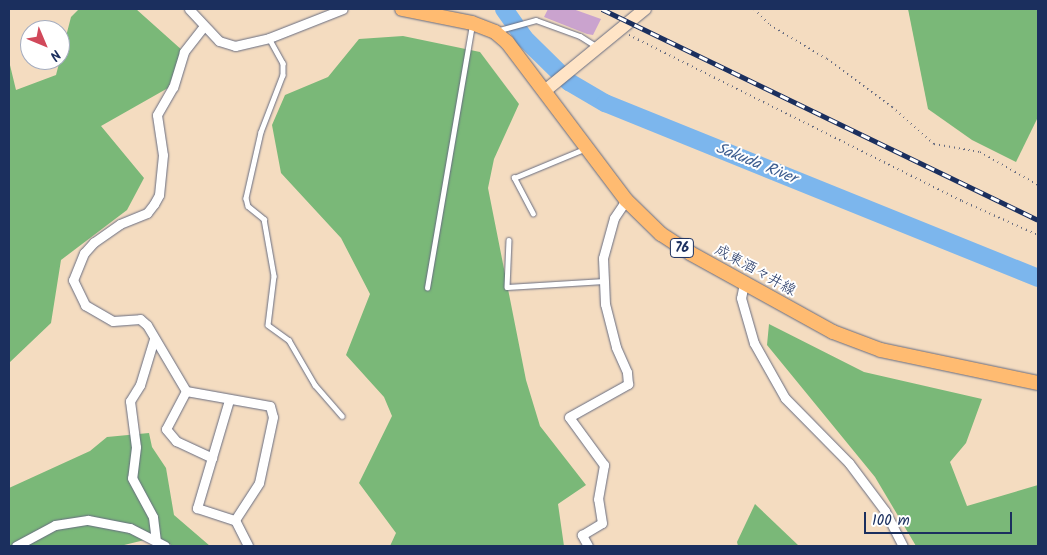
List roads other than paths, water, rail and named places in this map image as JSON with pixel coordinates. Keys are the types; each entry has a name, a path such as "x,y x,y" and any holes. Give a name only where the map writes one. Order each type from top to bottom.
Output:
{"main road":[{"name":"成東酒々井線","path":"402,9 472,23 494,32 518,52 586,148 626,200 661,234 744,283 833,332 881,350 1038,383"}],"street":[{"path":"189,9 204,26 226,45 248,45 343,9"},
{"path":"546,90 645,9"},
{"path":"204,26 184,52 173,87 157,115 163,154 158,195 154,204 147,213 120,224 94,242 84,253 73,280 85,305 114,321 140,319 148,325 154,339 186,391 270,406 273,417 259,483 235,520"},
{"path":"588,546 582,535 602,523 598,499 604,465 569,417 628,384 627,372 616,347 605,304 603,258 614,218 626,200"},
{"path":"744,283 741,298 754,342 785,398 849,463 885,511 903,546"},
{"path":"154,339 140,385 130,401 136,447 132,478 153,517 156,541"},
{"path":"186,391 166,428 176,441 212,458"},
{"path":"229,400 197,508 235,520 248,546"},
{"path":"16,546 46,529 72,520 116,524 165,546"}],"lane":[{"path":"494,32 536,20 580,36 597,47"},
{"path":"427,288 472,23"},
{"path":"270,38 283,64 283,75 261,132 246,198 248,206 264,219 274,276 268,325 289,340 315,385 342,416"},
{"path":"533,214 514,178 586,148"},
{"path":"509,240 507,287 604,280"}],"waterway":[{"name":"Sakuda River","path":"504,9 524,38 569,82 605,103 1038,278"}],"railway":[{"path":"602,9 1038,220"}]}
